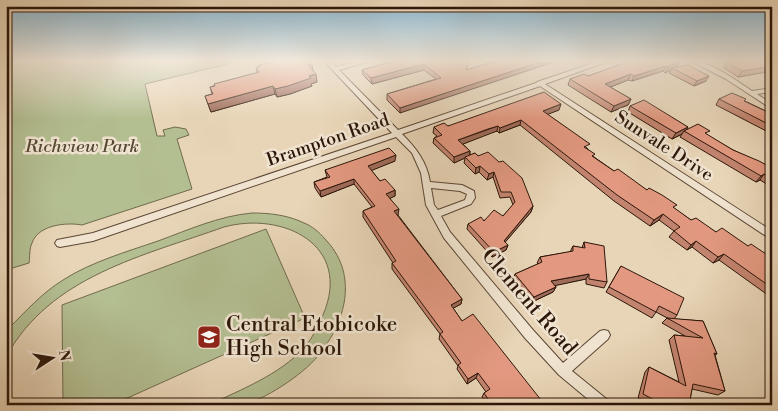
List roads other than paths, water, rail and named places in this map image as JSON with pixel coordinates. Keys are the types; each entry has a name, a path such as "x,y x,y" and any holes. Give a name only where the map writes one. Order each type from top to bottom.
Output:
{"street":[{"name":"Clement Road","path":"346,80 415,152 421,162 428,199 434,215 447,235 563,372 606,405"},
{"name":"Brampton Road","path":"60,243 94,237 548,80"},
{"path":"731,80 772,106"},
{"name":"Sunvale Drive","path":"539,83 772,236"},
{"path":"751,93 772,90"},
{"path":"426,184 464,188 472,196 468,202 434,215"},
{"path":"563,372 604,335"}],"place":[{"name":"Central Etobicoke High School","path":"209,337"}],"park label":[{"name":"Richview Park","path":"82,146"}]}
